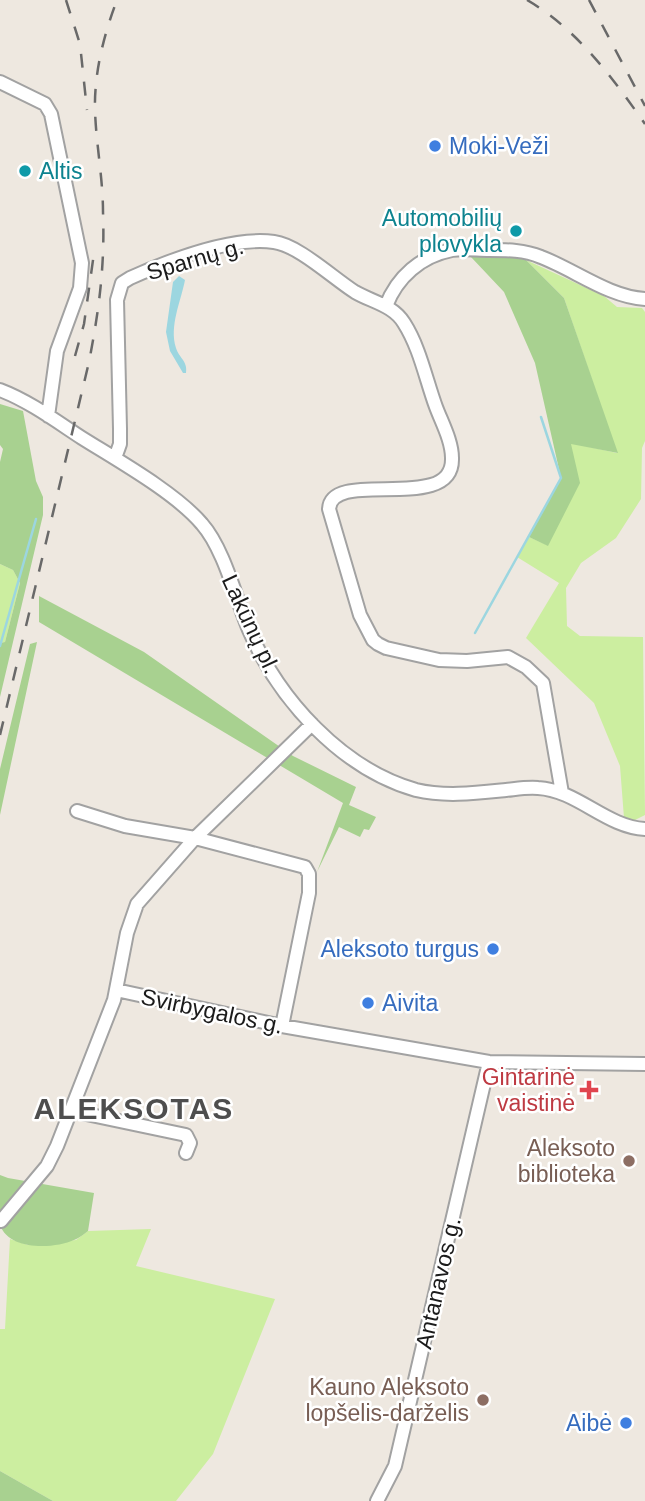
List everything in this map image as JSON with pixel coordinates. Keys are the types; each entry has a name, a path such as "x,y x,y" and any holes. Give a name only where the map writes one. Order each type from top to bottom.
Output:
{"street":[{"path":"0,82 44,104 51,114 82,263 80,289 57,351 48,416"},
{"name":"Sparnų g.","path":"115,458 120,444 117,300 122,283 130,278 206,251 247,242 273,241 286,244 355,292 386,306 404,322 418,354 450,446 452,467 445,479 422,487 357,490 340,494 330,502 329,509 360,615 373,640 386,648 439,660 467,661 508,657 526,667 544,683 562,793"},
{"path":"386,306 391,293 407,273 438,254 454,249 521,250 611,289 634,298 645,299"},
{"name":"Lakūnų pl.","path":"0,390 15,396 115,458 201,522 216,546 265,663 287,695 312,724 337,746 375,772 416,789 439,793 470,794 537,787 562,793 625,826 645,829"},
{"name":"Svirbygalos g.","path":"312,724 195,838 137,904 125,940 116,990 282,1027 489,1062 645,1063"},
{"path":"77,811 125,826 195,838 305,867 309,874 309,893 282,1027"},
{"path":"1,1221 47,1166 72,1111 116,990"},
{"name":"Antanavos g.","path":"377,1501 395,1466 489,1062"},
{"path":"72,1111 186,1135 190,1143 186,1153"}],"green space":[{"path":"471,257 515,257 526,260 564,298 618,453 571,444 580,483 548,546 529,537 561,478 535,363 504,292"},
{"path":"526,260 604,296 617,307 642,308 645,312 645,441 642,448 641,499 616,538 581,563 566,588 567,626 580,636 643,637 645,815 633,821 624,818 620,766 594,703 526,638 559,583 517,557 529,537 547,545 571,443 617,453 564,298"},
{"path":"0,404 23,411 36,481 43,497 43,515 0,697 0,643 5,642 20,583 13,570 0,564 0,462 3,449 0,445"},
{"path":"0,564 13,570 20,583 5,642 0,643"},
{"path":"39,596 144,652 293,756 356,787 349,805 376,817 369,830 364,829 360,837 339,827 317,872 343,803 39,622"},
{"path":"37,642 0,815 0,769 30,644"},
{"path":"0,1175 94,1193 88,1231 74,1240 55,1245 33,1246 13,1240 0,1225"},
{"path":"151,1229 136,1266 275,1299 213,1454 176,1501 53,1501 0,1471 0,1329 5,1329 10,1239 28,1245 76,1240 88,1231"},
{"path":"0,1471 53,1501 0,1501"}],"water":[{"path":"179,276 185,280 175,322 174,340 186,365 186,373 183,373 170,351 166,332 173,282"}],"waterway":[{"path":"475,633 561,478 541,417"},
{"path":"0,646 36,519"}],"railway":[{"path":"66,0 80,44 87,110"},
{"path":"0,735 96,324 102,269 103,199 95,96 101,54 117,0"},
{"path":"527,0 578,40 620,89 645,124"},
{"path":"589,0 645,106"},
{"path":"75,356 84,324 94,253"}],"place":[{"name":"Moki-Veži","path":"435,146"},
{"name":"Altis","path":"25,171"},
{"name":"Automobilių plovykla","path":"516,231"},
{"name":"Aleksoto turgus","path":"493,949"},
{"name":"Aivita","path":"368,1003"},
{"name":"Gintarinė vaistinė","path":"589,1090"},
{"name":"Aleksoto biblioteka","path":"629,1161"},
{"name":"Kauno Aleksoto lopšelis-darželis","path":"483,1400"},
{"name":"Aibė","path":"626,1423"}],"district":[{"name":"ALEKSOTAS","path":"134,1108"}]}
